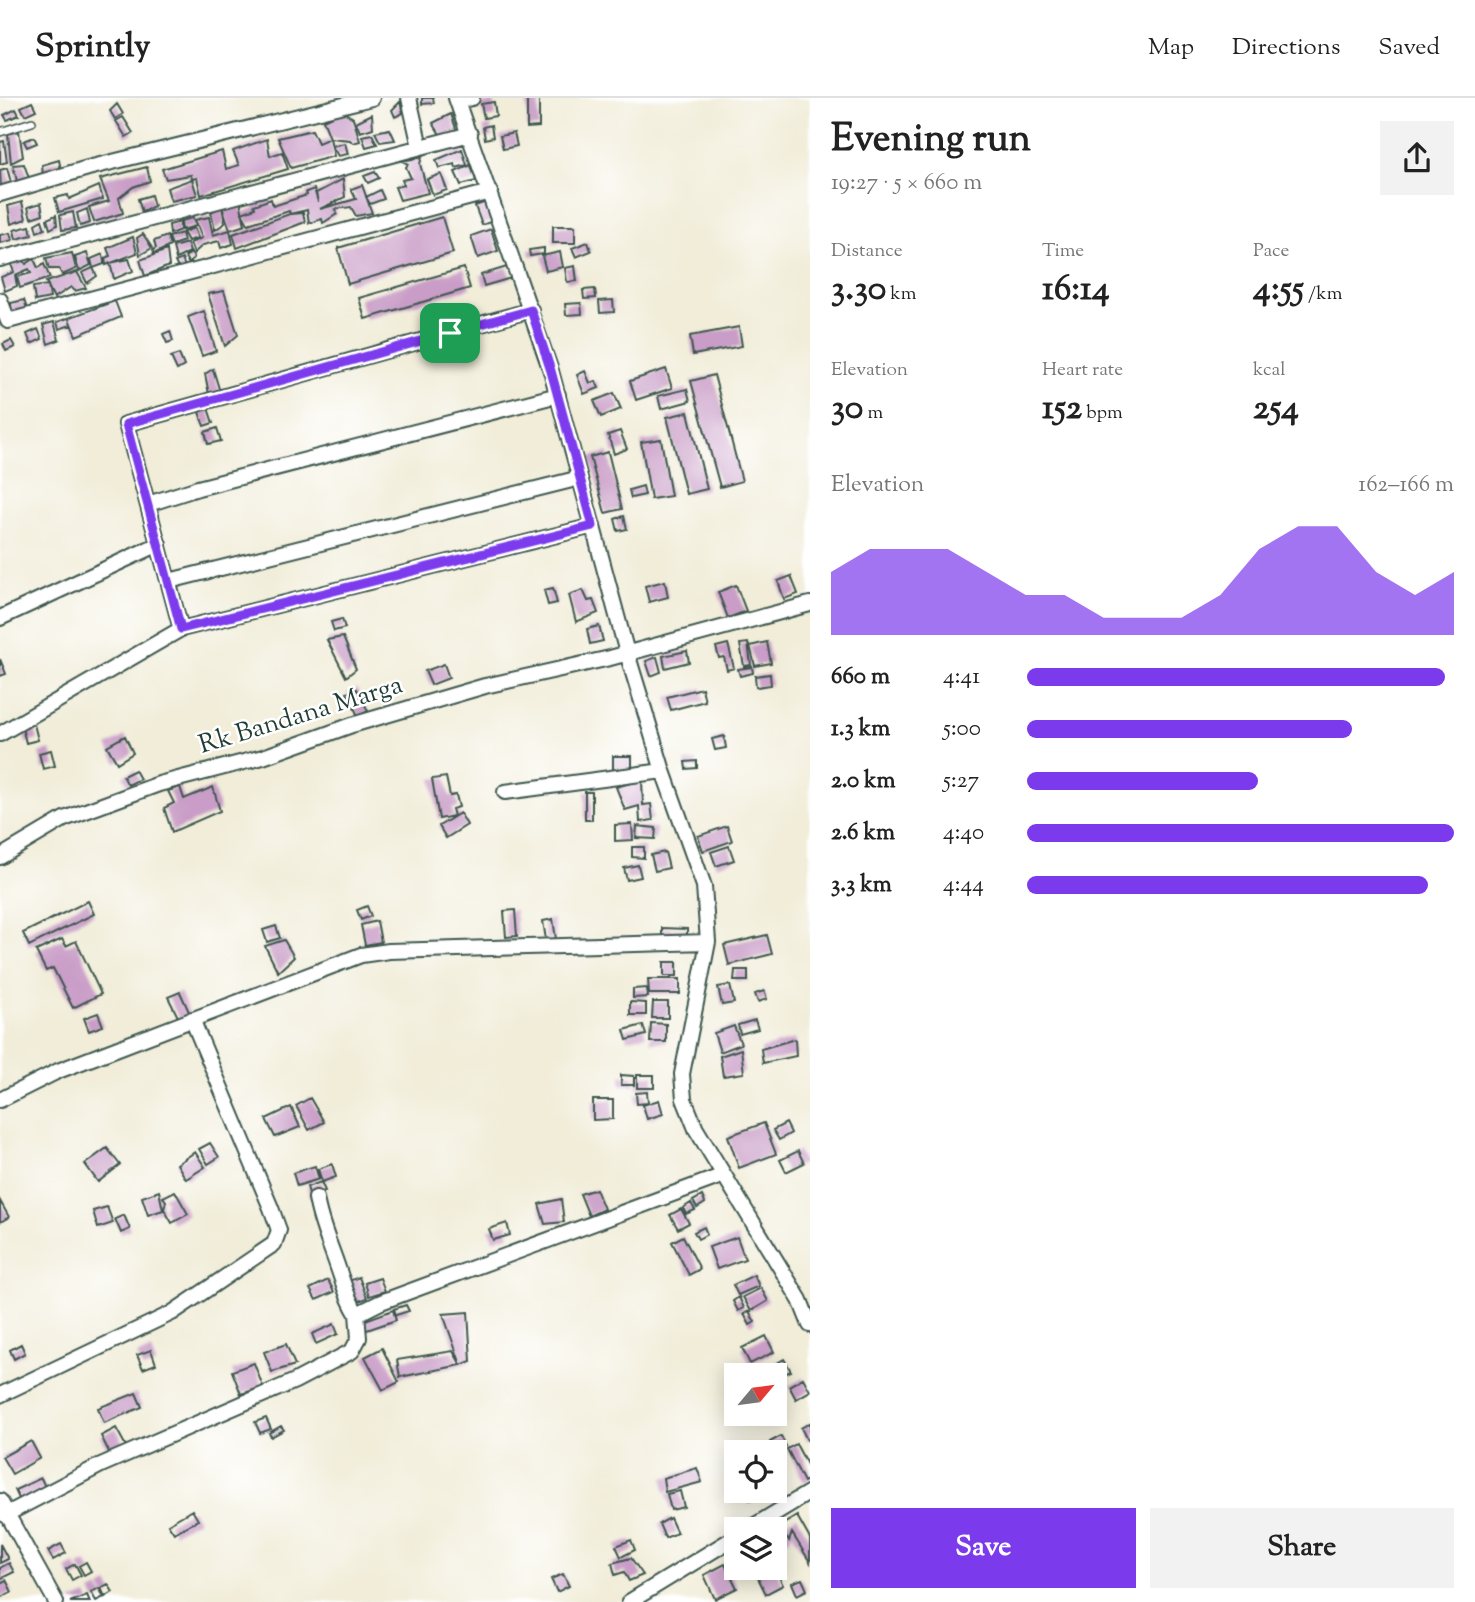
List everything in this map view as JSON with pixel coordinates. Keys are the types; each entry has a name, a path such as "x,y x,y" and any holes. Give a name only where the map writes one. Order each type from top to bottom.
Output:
{"street":[{"path":"0,194 88,168 372,98"},
{"path":"409,98 420,147"},
{"path":"472,98 456,99 531,310 558,396 627,653 663,771 704,886 708,942 682,1074 684,1099 692,1119 724,1175 800,1300 810,1325"},
{"path":"0,259 470,134"},
{"path":"0,300 8,321 490,191"},
{"path":"181,629 126,424 531,310"},
{"path":"148,503 558,396"},
{"path":"169,581 580,478"},
{"path":"0,734 181,629 593,526"},
{"path":"0,618 159,544"},
{"name":"Rk Bandana Marga","path":"0,857 64,819 159,784 263,757 352,725 485,685 627,653 810,604"},
{"path":"505,792 663,771"},
{"path":"0,1100 58,1071 337,964 375,953 708,942"},
{"path":"0,1395 172,1312 274,1244 278,1230 271,1208 192,1019"},
{"path":"357,1314 381,1302 724,1175"},
{"path":"56,1602 2,1508 295,1381 352,1351 359,1338 357,1314 344,1293 319,1217 316,1198"},
{"path":"769,1517 810,1492"},
{"path":"629,1602 724,1544"}],"lane":[{"path":"0,132 32,122"}],"building":[{"path":"422,98 433,98 434,103 422,104"},
{"path":"527,98 539,98 539,127 527,128"},
{"path":"32,102 36,110 25,115 21,107"},
{"path":"400,102 403,113 395,117 392,110"},
{"path":"494,102 496,116 484,118 481,104"},
{"path":"117,104 123,114 115,119 110,111"},
{"path":"16,109 19,115 7,120 4,115"},
{"path":"342,111 353,118 360,141 353,143 350,140 330,138 323,120"},
{"path":"372,114 373,128 360,132 356,122"},
{"path":"451,114 457,132 441,136 433,123"},
{"path":"123,117 133,133 126,137 116,121"},
{"path":"491,125 493,137 485,139 483,127"},
{"path":"390,129 395,140 380,142 375,132"},
{"path":"312,130 318,143 330,138 334,156 291,168 278,138"},
{"path":"19,131 23,157 11,163 8,134"},
{"path":"514,133 517,146 503,149 500,136"},
{"path":"372,134 377,144 366,147 362,136"},
{"path":"34,137 37,143 27,147 24,141"},
{"path":"267,139 270,156 282,152 288,169 201,195 197,178 192,179 191,175 166,179 162,169 222,151 226,169 239,165 233,151"},
{"path":"4,141 7,162 0,164 0,142"},
{"path":"345,143 348,154 338,156 332,146"},
{"path":"462,149 467,165 456,168 455,164 439,168 436,160"},
{"path":"422,157 420,164 428,193 400,200 395,187 404,185 402,180 411,178 406,167 408,164 402,161"},
{"path":"59,160 61,170 43,176 42,165"},
{"path":"24,164 30,181 18,185 13,165"},
{"path":"471,165 476,181 461,185 455,172"},
{"path":"147,167 150,181 133,187 119,198 123,213 94,222 89,207 109,201 100,179"},
{"path":"7,168 12,186 1,189 0,170"},
{"path":"375,172 379,178 368,183 364,176"},
{"path":"441,174 447,190 433,195 427,179"},
{"path":"192,179 197,195 171,201 167,188"},
{"path":"343,179 345,197 320,209 356,199 351,189 362,185 372,213 356,216 351,207 335,209 337,214 323,223 322,219 309,223 307,210 290,214 289,211 248,224 242,213 271,199 273,206 307,195 306,192 314,189 318,202 316,193"},
{"path":"99,186 103,199 59,212 55,198 68,195 69,199"},
{"path":"380,190 384,199 370,204 366,197"},
{"path":"151,195 154,206 142,212 138,199"},
{"path":"240,201 245,225 230,230 222,206"},
{"path":"22,202 26,219 11,224 8,206"},
{"path":"486,202 493,221 482,225 475,206"},
{"path":"41,203 43,214 31,218 28,207"},
{"path":"222,206 225,223 215,230 211,212"},
{"path":"87,209 90,223 80,226 77,213"},
{"path":"73,212 76,228 62,230 60,215"},
{"path":"303,213 305,222 237,248 233,234 290,214"},
{"path":"56,215 57,225 50,229 47,219"},
{"path":"209,217 213,235 230,230 233,244 221,248 219,241 203,245 194,253 190,243 202,238 195,220"},
{"path":"442,217 453,253 348,284 338,248"},
{"path":"193,218 196,226 182,230 181,221"},
{"path":"42,220 45,229 37,232 35,224"},
{"path":"180,222 180,230 170,234 169,225"},
{"path":"30,226 32,235 16,239 14,230"},
{"path":"553,226 575,226 575,243 553,243"},
{"path":"194,228 198,238 188,241 183,232"},
{"path":"491,229 498,251 478,258 471,236"},
{"path":"10,233 12,240 0,243 0,235"},
{"path":"182,233 184,241 172,245 169,237"},
{"path":"143,234 152,248 140,255 137,238"},
{"path":"167,236 170,246 154,254 154,241"},
{"path":"133,237 137,253 106,265 105,258 110,256 107,248"},
{"path":"588,242 591,251 576,257 572,248"},
{"path":"187,243 190,252 176,259 173,247"},
{"path":"544,248 544,254 530,256 529,250"},
{"path":"167,250 169,266 145,276 140,260"},
{"path":"560,252 563,267 546,271 542,256"},
{"path":"72,253 76,269 62,275 59,269 49,269 46,258"},
{"path":"87,253 91,265 79,271 75,257"},
{"path":"191,253 194,258 189,264 185,257"},
{"path":"103,254 104,264 93,268 91,259"},
{"path":"23,259 26,264 34,259 38,268 44,264 50,278 20,288 17,277 31,273 29,269 15,275 17,286 5,291 1,277 14,272 11,264"},
{"path":"129,259 133,271 114,279 110,263"},
{"path":"182,259 185,267 179,270 175,262"},
{"path":"575,266 577,281 567,282 565,268"},
{"path":"507,267 511,278 484,286 481,275"},
{"path":"93,268 97,276 87,283 82,273"},
{"path":"464,268 470,288 365,319 359,298"},
{"path":"77,272 86,288 75,291 71,287 54,298 46,282"},
{"path":"48,285 50,298 35,301 33,287"},
{"path":"595,289 596,298 584,299 583,290"},
{"path":"224,291 238,335 225,346 208,294"},
{"path":"24,300 27,309 12,314 11,303"},
{"path":"613,300 614,312 600,313 599,301"},
{"path":"115,301 121,317 76,336 69,319 71,325 59,329 57,322"},
{"path":"581,303 582,314 566,315 565,304"},
{"path":"204,311 216,351 202,356 188,317"},
{"path":"54,322 59,340 48,344 43,325"},
{"path":"739,327 742,346 693,355 690,336"},
{"path":"38,329 42,339 31,344 27,334"},
{"path":"170,331 173,341 167,343 163,334"},
{"path":"11,340 15,347 6,351 3,344"},
{"path":"179,354 184,366 177,370 171,357"},
{"path":"213,369 220,392 209,394 205,374"},
{"path":"666,369 672,388 636,400 630,381"},
{"path":"585,371 590,383 596,381 599,388 584,394 577,375"},
{"path":"714,375 742,481 720,487 691,381"},
{"path":"687,389 690,401 661,409 658,396"},
{"path":"614,393 621,409 601,417 594,401"},
{"path":"208,408 213,423 204,426 199,412"},
{"path":"688,412 707,489 686,494 667,417"},
{"path":"217,428 221,441 208,444 205,432"},
{"path":"620,431 627,449 614,454 608,435"},
{"path":"661,439 671,496 651,499 641,442"},
{"path":"608,452 622,509 605,513 590,457"},
{"path":"643,486 645,495 631,498 629,490"},
{"path":"624,516 627,529 618,531 615,519"},
{"path":"791,576 798,594 784,599 778,581"},
{"path":"665,581 668,597 649,602 645,586"},
{"path":"736,585 746,611 728,618 718,592"},
{"path":"553,588 557,603 548,605 544,590"},
{"path":"583,590 588,601 593,600 598,613 576,622 569,595"},
{"path":"342,619 345,628 334,631 331,622"},
{"path":"599,626 603,641 590,644 587,629"},
{"path":"343,637 356,669 346,677 327,640"},
{"path":"767,642 771,663 755,666 750,646"},
{"path":"748,643 751,665 744,666 740,644"},
{"path":"728,644 734,668 727,670 724,657 719,658 716,647"},
{"path":"687,651 689,662 665,668 663,656"},
{"path":"657,657 661,672 651,676 646,661"},
{"path":"0,659 6,674 0,676"},
{"path":"444,664 449,678 431,685 425,671"},
{"path":"752,667 753,673 740,676 738,669"},
{"path":"770,674 771,685 756,687 755,676"},
{"path":"702,688 705,701 671,710 667,697"},
{"path":"357,689 368,711 358,716 347,693"},
{"path":"34,724 38,740 26,743 22,727"},
{"path":"125,736 133,753 117,763 107,746"},
{"path":"724,736 726,748 715,750 712,739"},
{"path":"51,750 55,766 43,769 39,753"},
{"path":"613,756 632,756 632,771 613,771"},
{"path":"697,761 697,768 686,769 685,762"},
{"path":"135,770 140,779 128,785 123,776"},
{"path":"446,777 450,796 456,795 459,807 452,809 454,816 439,819 432,779"},
{"path":"642,780 643,805 651,804 653,820 640,822 639,806 625,810 616,787"},
{"path":"180,787 184,799 213,787 220,811 172,832 164,808 174,803 168,791"},
{"path":"585,792 592,792 592,820 585,820"},
{"path":"460,813 467,825 446,838 439,826"},
{"path":"632,824 633,840 615,841 615,825"},
{"path":"637,826 656,828 655,839 636,838"},
{"path":"727,826 732,841 703,851 698,836"},
{"path":"729,846 734,860 716,866 711,852"},
{"path":"632,847 644,847 644,858 632,857"},
{"path":"665,852 669,868 655,871 651,855"},
{"path":"638,865 641,877 627,880 624,868"},
{"path":"88,901 94,914 29,946 23,933"},
{"path":"367,906 371,916 361,920 357,910"},
{"path":"515,910 517,936 506,937 504,911"},
{"path":"553,919 556,939 546,940 543,921"},
{"path":"377,921 381,942 365,945 361,925"},
{"path":"276,926 280,938 267,942 263,930"},
{"path":"662,928 687,929 687,937 662,937"},
{"path":"767,935 772,954 729,965 724,945"},
{"path":"62,939 66,946 76,941 101,994 73,1008 53,968 46,971 36,951"},
{"path":"284,940 294,957 278,972 265,946"},
{"path":"664,962 677,962 677,976 664,976"},
{"path":"735,970 748,970 748,981 734,981"},
{"path":"648,979 680,979 680,994 649,994"},
{"path":"730,985 734,1003 722,1005 718,987"},
{"path":"647,988 648,997 633,998 633,989"},
{"path":"764,991 767,999 758,1002 755,994"},
{"path":"180,992 190,1014 179,1019 168,997"},
{"path":"630,1002 646,1003 646,1015 630,1015"},
{"path":"653,1002 668,1002 668,1018 652,1018"},
{"path":"98,1013 103,1026 89,1031 84,1018"},
{"path":"755,1020 758,1029 740,1034 738,1025"},
{"path":"651,1023 666,1024 666,1042 650,1042"},
{"path":"643,1025 646,1035 627,1040 624,1030"},
{"path":"734,1026 741,1044 720,1052 714,1033"},
{"path":"795,1039 796,1056 763,1063 761,1049"},
{"path":"741,1049 744,1073 723,1076 720,1056"},
{"path":"621,1075 634,1076 634,1085 621,1085"},
{"path":"637,1075 654,1075 654,1088 637,1088"},
{"path":"647,1092 648,1103 637,1104 636,1093"},
{"path":"310,1098 324,1122 309,1130 296,1106"},
{"path":"593,1100 613,1100 613,1119 593,1120"},
{"path":"659,1100 663,1114 647,1119 643,1105"},
{"path":"291,1107 300,1127 275,1137 266,1119"},
{"path":"764,1123 776,1154 739,1168 728,1136"},
{"path":"786,1123 791,1133 779,1140 773,1130"},
{"path":"210,1143 219,1157 208,1164 199,1149"},
{"path":"107,1148 120,1165 98,1182 85,1164"},
{"path":"798,1151 804,1163 786,1172 780,1160"},
{"path":"195,1152 205,1167 186,1179 177,1164"},
{"path":"332,1164 336,1177 322,1182 318,1169"},
{"path":"315,1166 319,1179 297,1186 293,1173"},
{"path":"321,1182 325,1191 310,1196 307,1187"},
{"path":"596,1189 604,1209 589,1216 580,1194"},
{"path":"159,1191 163,1210 148,1215 142,1197"},
{"path":"175,1191 188,1214 172,1223 164,1209 166,1201 163,1197"},
{"path":"702,1196 705,1203 697,1208 693,1201"},
{"path":"561,1199 564,1222 545,1224 539,1204"},
{"path":"0,1201 9,1217 0,1222"},
{"path":"691,1203 695,1210 686,1214 683,1208"},
{"path":"107,1207 113,1223 98,1228 93,1211"},
{"path":"681,1209 689,1223 678,1229 670,1215"},
{"path":"124,1215 130,1229 121,1233 115,1219"},
{"path":"507,1223 510,1235 493,1240 489,1229"},
{"path":"704,1227 707,1234 698,1239 694,1232"},
{"path":"683,1236 700,1269 689,1275 672,1242"},
{"path":"737,1237 745,1259 717,1269 709,1247"},
{"path":"754,1275 759,1286 738,1295 733,1285"},
{"path":"359,1277 367,1298 354,1303 346,1282"},
{"path":"380,1278 385,1291 369,1296 365,1283"},
{"path":"328,1280 334,1292 316,1300 310,1289"},
{"path":"761,1288 768,1301 751,1311 743,1297"},
{"path":"739,1297 744,1308 738,1311 733,1301"},
{"path":"406,1305 409,1311 396,1315 394,1309"},
{"path":"393,1310 396,1320 364,1331 360,1322"},
{"path":"749,1311 755,1322 750,1325 744,1314"},
{"path":"468,1312 471,1361 461,1365 443,1314"},
{"path":"334,1324 338,1334 316,1344 312,1334"},
{"path":"766,1336 774,1352 750,1363 742,1348"},
{"path":"21,1344 25,1353 14,1359 10,1350"},
{"path":"286,1344 295,1365 272,1372 264,1352"},
{"path":"382,1348 399,1382 383,1390 365,1357"},
{"path":"151,1350 156,1364 143,1369 137,1355"},
{"path":"453,1351 461,1365 400,1377 397,1360"},
{"path":"254,1363 263,1387 241,1394 232,1371"},
{"path":"803,1378 810,1391 796,1399 789,1386"},
{"path":"136,1393 142,1407 104,1423 98,1408"},
{"path":"266,1418 271,1429 260,1433 255,1422"},
{"path":"810,1423 810,1439 807,1440 801,1428"},
{"path":"281,1426 284,1430 271,1437 269,1433"},
{"path":"116,1428 127,1448 111,1456 101,1436"},
{"path":"31,1441 40,1458 12,1474 2,1457"},
{"path":"796,1444 810,1470 810,1479 804,1482 787,1449"},
{"path":"697,1468 702,1482 665,1492 663,1478"},
{"path":"41,1478 46,1489 20,1501 15,1490"},
{"path":"680,1491 684,1507 671,1510 667,1494"},
{"path":"192,1510 198,1520 174,1533 168,1524"},
{"path":"797,1516 810,1539 810,1562 792,1533 789,1541 787,1539 787,1522"},
{"path":"670,1518 677,1533 665,1538 659,1524"},
{"path":"631,1540 635,1550 621,1557 616,1546"},
{"path":"0,1544 8,1559 0,1563"},
{"path":"61,1544 66,1553 53,1560 48,1551"},
{"path":"631,1558 643,1575 629,1581 624,1572 615,1575 612,1563"},
{"path":"86,1562 91,1571 84,1575 79,1566"},
{"path":"9,1563 14,1572 0,1579 0,1568"},
{"path":"75,1564 81,1575 72,1580 66,1569"},
{"path":"724,1565 724,1580 733,1580 737,1588 715,1599 704,1575"},
{"path":"563,1574 569,1586 557,1592 551,1579"},
{"path":"802,1579 807,1590 797,1595 792,1583"},
{"path":"6,1580 12,1592 0,1598 0,1583"},
{"path":"759,1580 781,1580 783,1585 766,1594"},
{"path":"108,1584 113,1592 105,1597 101,1588"},
{"path":"99,1588 104,1597 96,1601 91,1592"},
{"path":"87,1595 90,1602 70,1602"}],"route":[{"path":"531,310 551,371 593,526 181,629 126,424 450,333 531,310"}]}
